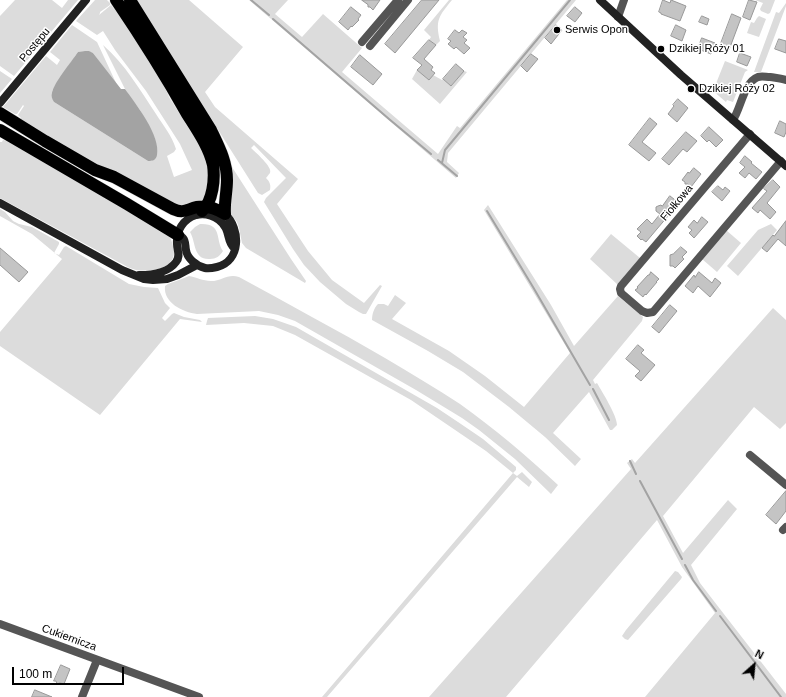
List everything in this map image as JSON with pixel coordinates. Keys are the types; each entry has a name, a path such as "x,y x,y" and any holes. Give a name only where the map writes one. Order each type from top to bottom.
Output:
{"highway":[{"path":"116,0 167,80 207,148 213,165 214,175 211,195 202,210"},
{"path":"130,0 211,130 221,151 224,158 227,176 225,214"},
{"path":"0,113 95,170 114,177 177,211 184,211 197,207 202,210 219,210 225,214"},
{"path":"0,130 128,204 178,235"},
{"path":"95,170 107,179 185,221"}],"main road":[{"name":"Postępu","path":"0,103 86,0"},
{"path":"600,0 681,75 783,164"},
{"path":"0,203 104,261 148,280 167,279 197,265"},
{"path":"132,274 152,274 165,270 176,263 179,256 177,243 181,227 185,221 202,210 204,214 210,215 221,222 226,228 230,245 235,249"},
{"path":"178,235 185,240 186,251 189,257 197,265 209,269 221,266 228,262 231,258 237,241 236,232 225,214"}],"street":[{"path":"398,0 366,44 408,0"},
{"path":"618,17 624,0"},
{"path":"733,120 739,110 747,88 753,80 762,76 786,80"},
{"name":"Fiołkowa","path":"750,134 621,286 621,293 642,311 647,313 653,312 783,164"},
{"path":"750,455 786,485"},
{"name":"Cukiernicza","path":"0,624 199,697"},
{"path":"82,697 96,660"}],"shaded area":[{"path":"15,0 52,0 62,8 68,0 78,0 14,76 0,66 0,16"},
{"path":"95,0 107,0 110,3 110,5 100,12 99,15 111,5 114,9 116,7 160,75 169,97 200,146 207,160 208,182 205,196 202,200 193,205 181,207 163,200 84,157 21,120 18,115 24,106 23,105 17,114 3,107 46,56 57,65 60,60 50,52 72,25 97,42 117,85 93,53 88,51 78,52 52,91 54,102 148,161 152,161 155,139 140,110 125,89 103,45 111,52 132,78 172,140 176,149 167,156 174,177 192,170 180,144 146,91 115,50 103,31 97,35 76,21"},
{"path":"136,0 189,0 243,47 205,92 215,107 298,179 277,204 308,251 332,280 364,303 380,285 382,286 366,314 359,312 346,304 320,282 304,265 264,202 266,198 286,178 254,145 251,148 260,156 270,170 270,173 266,178 270,184 270,190 262,195 258,193"},
{"path":"249,0 288,0 275,14 302,37 323,14 362,48 342,72 438,154 457,126 460,128 567,0 576,0 448,153 447,162 459,173 456,178"},
{"path":"449,0 452,0 439,19 438,28 440,41 436,45 429,40 431,37 424,30"},
{"path":"755,0 775,0 770,13 768,14 760,9 763,3"},
{"path":"786,3 761,72 754,72 776,12 779,13"},
{"path":"759,16 766,19 759,37 747,33 751,22 754,23"},
{"path":"85,51 93,53 121,89 125,89 147,120 152,130 157,147 157,155 154,160 148,161 54,102 52,99 53,89 63,72 78,52"},
{"path":"725,61 748,70 745,72 733,102 727,100 726,102 713,91"},
{"path":"417,70 429,80 433,75 442,80 443,79 451,86 464,71 467,72 440,104 412,79"},
{"path":"0,71 12,79 0,93"},
{"path":"3,140 14,143 168,234 174,252 170,263 154,270 141,271 131,269 0,198 0,142"},
{"path":"232,167 306,281 305,283 246,248 242,243 237,222 229,212 230,168"},
{"path":"488,205 551,305 574,346 618,296 643,317 642,321 593,380 595,384 597,383 615,415 617,425 610,430 589,392 553,433 581,459 575,466 545,437 463,372 372,320 375,307 378,304 388,306 395,295 406,303 392,319 449,351 485,376 524,407 570,353 484,210"},
{"path":"0,209 13,221 32,227 59,242 54,253 32,234 0,216"},
{"path":"200,224 212,226 217,233 223,251 216,258 205,259 198,254 196,250 190,232"},
{"path":"771,224 777,230 738,276 727,266 758,230"},
{"path":"726,230 741,243 717,272 702,259"},
{"path":"611,234 640,258 618,285 590,259"},
{"path":"66,246 129,284 158,288 165,303 170,308 162,318 165,321 174,313 184,317 200,320 202,322 180,319 100,415 0,346 0,332 62,259 56,254 59,255"},
{"path":"189,276 211,281 232,276 239,277 331,327 460,404 486,423 558,485 551,494 515,459 462,418 295,321 278,315 259,311 197,314 180,309 167,297 165,286"},
{"path":"773,308 786,320 786,423 780,429 754,407 663,516 683,553 728,500 737,509 691,565 700,583 786,694 786,697 645,697 715,613 682,567 657,520 506,697 429,697 631,469 627,463 632,459 635,463"},
{"path":"255,316 273,319 296,327 437,408 483,439 516,467 516,470 513,473 486,451 411,400 295,335 273,326 244,323 206,325 208,318"},
{"path":"522,472 532,482 529,487 517,477 327,697 322,697 513,473 517,476"},
{"path":"675,571 682,577 681,579 628,640 625,639 622,636 626,630"}],"building":[{"path":"362,0 380,0 373,10"},
{"path":"422,0 439,0 395,53 385,44"},
{"path":"663,0 670,3 671,0 686,6 680,21 659,12"},
{"path":"749,0 757,2 750,20 743,17"},
{"path":"351,7 361,15 358,19 359,20 348,30 339,22"},
{"path":"575,7 582,13 575,22 567,16"},
{"path":"732,14 741,18 729,50 720,46"},
{"path":"702,16 709,19 707,25 699,22"},
{"path":"556,25 562,30 551,44 545,38"},
{"path":"676,25 686,30 682,41 671,36"},
{"path":"455,30 459,33 462,30 467,33 463,37 467,40 464,43 470,48 464,54 456,47 454,49 448,44 451,41 448,39"},
{"path":"702,38 715,43 711,54 698,49"},
{"path":"779,39 786,41 786,53 775,49"},
{"path":"429,40 436,45 424,59 433,67 431,70 435,73 429,80 417,70 422,65 413,58"},
{"path":"740,53 751,57 747,66 737,62"},
{"path":"531,54 538,59 527,72 521,66"},
{"path":"360,55 382,74 373,85 351,67"},
{"path":"456,64 464,71 451,86 443,79"},
{"path":"678,99 688,108 677,122 668,114"},
{"path":"650,118 657,124 642,142 656,153 649,161 629,145"},
{"path":"780,121 786,124 786,132 784,137 775,133"},
{"path":"709,127 723,140 716,147 709,140 707,142 701,136"},
{"path":"686,132 697,141 687,152 683,149 669,165 662,159"},
{"path":"745,156 762,172 756,179 749,173 745,178 739,173 745,167 740,163"},
{"path":"694,168 701,174 691,187 688,184 685,184 682,180 688,172 689,173"},
{"path":"773,180 780,187 767,203 776,212 770,219 760,210 758,213 752,208 767,191 764,189"},
{"path":"718,186 723,190 725,187 730,191 722,201 712,192"},
{"path":"670,196 679,203 646,242 642,239 641,240 637,236 641,232 637,229 647,219 652,224 660,214 656,211 656,207 662,206"},
{"path":"702,217 708,222 694,238 689,233 692,230 688,227 694,220 697,223"},
{"path":"786,221 786,246 778,239 767,252 762,248"},
{"path":"681,247 687,252 682,257 684,259 675,268 670,266 670,255"},
{"path":"0,248 28,272 19,282 0,265"},
{"path":"651,272 659,279 643,297 635,290"},
{"path":"699,272 712,283 715,278 721,283 710,297 698,286 693,293 685,286 694,275 695,277"},
{"path":"670,305 677,311 659,333 652,327"},
{"path":"638,345 644,350 641,353 655,365 641,381 635,376 640,371 626,359"},
{"path":"786,491 786,511 776,524 766,515"},
{"path":"61,665 70,669 64,684 57,684 56,681 54,681"},
{"path":"35,690 52,697 32,697"}],"waterway":[{"path":"251,0 269,15"},
{"path":"442,163 445,150 570,0"},
{"path":"273,19 431,154"},
{"path":"438,160 457,176"},
{"path":"487,211 590,385"},
{"path":"593,389 609,420"},
{"path":"630,461 636,474"},
{"path":"640,481 682,559"},
{"path":"685,565 693,580 716,611"},
{"path":"720,616 781,697"}],"place":[{"name":"Serwis Opon","path":"557,30"},
{"name":"Dzikiej Róży 01","path":"661,49"},
{"name":"Dzikiej Róży 02","path":"691,89"}]}
